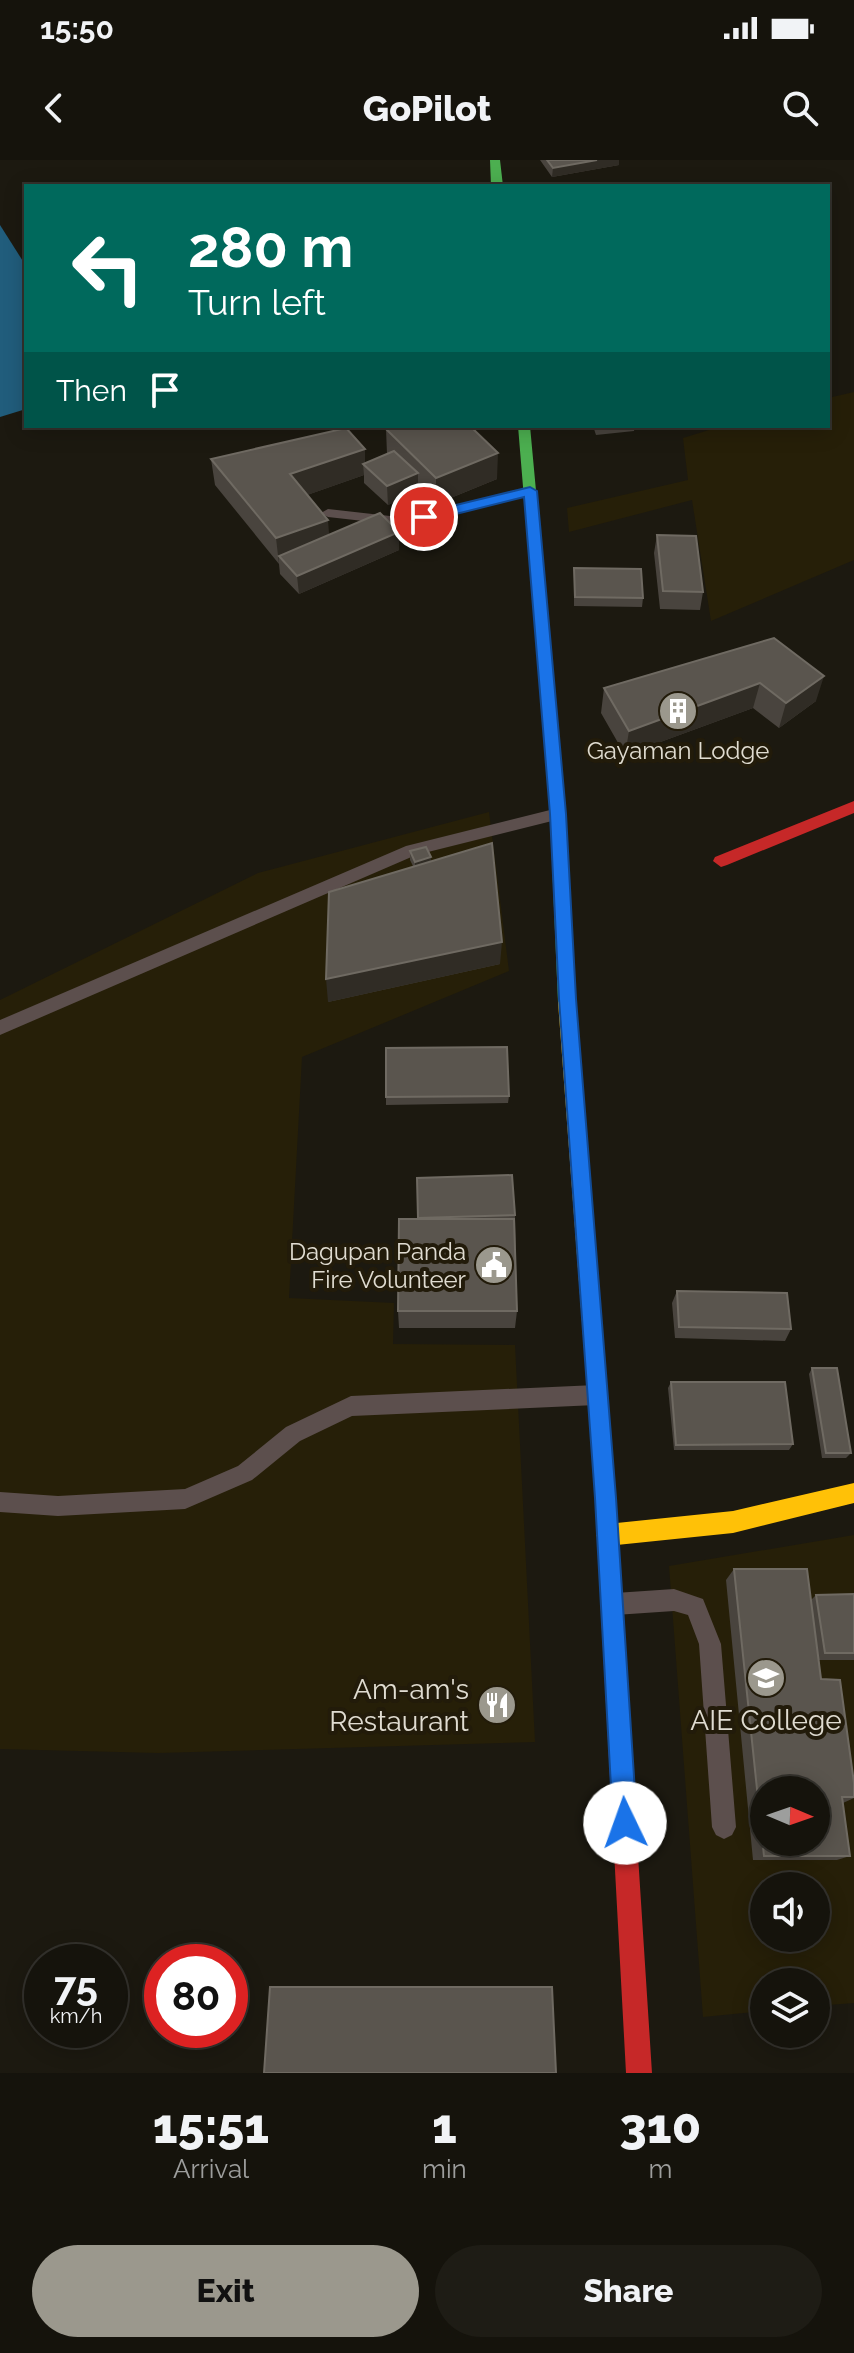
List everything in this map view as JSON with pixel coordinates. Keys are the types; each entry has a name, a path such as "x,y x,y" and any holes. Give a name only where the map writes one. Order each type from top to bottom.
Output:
{"main road":[{"path":"495,160 497,184"},
{"path":"524,428 558,814 567,999 612,1604 639,2073"},
{"path":"721,861 854,807"},
{"path":"607,1535 733,1522 854,1493"}],"lane":[{"path":"328,513 390,520 424,517 530,491"},
{"path":"0,1028 412,850 558,814"},
{"path":"0,1502 58,1506 185,1499 245,1473 293,1434 351,1406 596,1395"},
{"path":"612,1604 674,1600 695,1607 710,1644 724,1827"}],"shaded area":[{"path":"854,392 854,560 711,621 692,500 569,532 567,508 688,480 683,438 716,428 830,428 830,398"},
{"path":"489,812 509,971 302,1057 289,1298 394,1303 393,1344 515,1345 535,1742 158,1753 0,1749 0,1000 258,873"},
{"name":"AIE College","path":"854,1535 854,2003 830,2005 830,1968 750,1968 750,2012 703,2017 669,1566"}],"water":[{"path":"0,225 24,263 24,410 0,417"}],"building":[{"path":"547,160 597,160 553,168"},
{"path":"346,428 365,449 290,474 328,520 276,538 211,459"},
{"path":"472,428 498,453 436,478 386,429"},
{"path":"394,451 418,473 387,486 363,464"},
{"path":"380,513 399,532 297,576 279,556"},
{"path":"657,535 696,536 703,592 663,591"},
{"path":"574,568 641,569 643,598 575,597"},
{"path":"774,638 824,676 786,703 760,683 629,731 604,688"},
{"path":"492,843 502,942 326,979 329,892"},
{"path":"426,847 431,857 415,862 410,851"},
{"path":"507,1047 509,1096 386,1097 386,1048"},
{"path":"512,1175 515,1215 418,1218 417,1178"},
{"path":"399,1219 514,1219 517,1311 398,1311"},
{"path":"677,1291 787,1293 791,1329 679,1327"},
{"path":"812,1368 837,1368 851,1453 826,1453"},
{"path":"671,1382 785,1382 793,1444 676,1445"},
{"path":"734,1569 807,1569 821,1679 840,1680 854,1783 854,1797 842,1797 850,1856 830,1856 830,1776 756,1776"},
{"path":"854,1594 854,1653 825,1653 816,1595"},
{"path":"270,1987 552,1987 556,2073 264,2073"}],"traffic: fast":[{"path":"495,160 497,184"},
{"path":"524,428 558,814 567,1002"}],"traffic: slow":[{"path":"567,1002 604,1482"},
{"path":"607,1535 733,1522 854,1493"}],"traffic: jam":[{"path":"721,861 854,807"},
{"path":"604,1482 639,2073"}],"place":[{"name":"Gayaman Lodge","path":"678,711"},
{"name":"Dagupan Panda Fire Volunteer","path":"494,1265"},
{"name":"AIE College","path":"766,1678"},
{"name":"Am-am's Restaurant","path":"497,1705"}],"route":[{"path":"424,517 530,491 558,814 567,999 605,1498 625,1823"}]}
